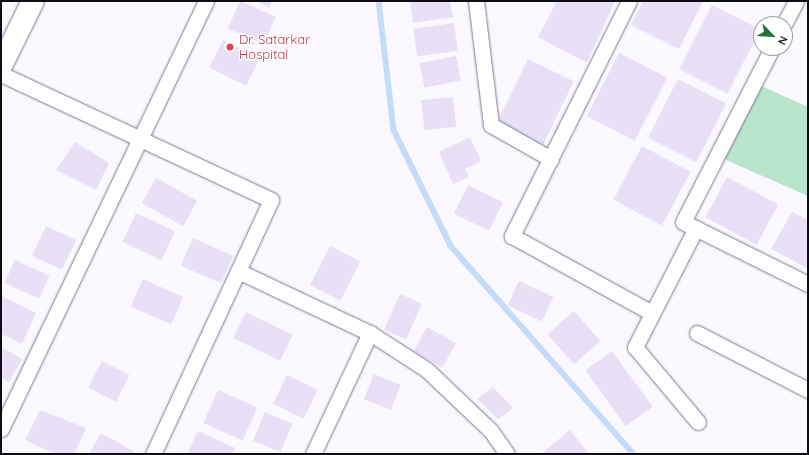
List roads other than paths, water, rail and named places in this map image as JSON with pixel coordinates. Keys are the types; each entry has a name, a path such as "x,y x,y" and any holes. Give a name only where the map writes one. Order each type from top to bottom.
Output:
{"street":[{"path":"1,66 33,1"},
{"path":"1,429 206,1"},
{"path":"476,1 491,125 551,159"},
{"path":"629,1 512,236 652,313"},
{"path":"788,16 796,1"},
{"path":"768,56 683,222 808,284"},
{"path":"1,74 271,200 153,454"},
{"path":"696,228 635,347 698,422"},
{"path":"238,271 370,333 427,370 490,431 507,454"},
{"path":"313,454 370,333"},
{"path":"697,333 808,390"}],"waterway":[{"path":"379,1 394,130 451,246 634,454"}],"place":[{"name":"Dr. Satarkar Hospital","path":"230,47"}]}
